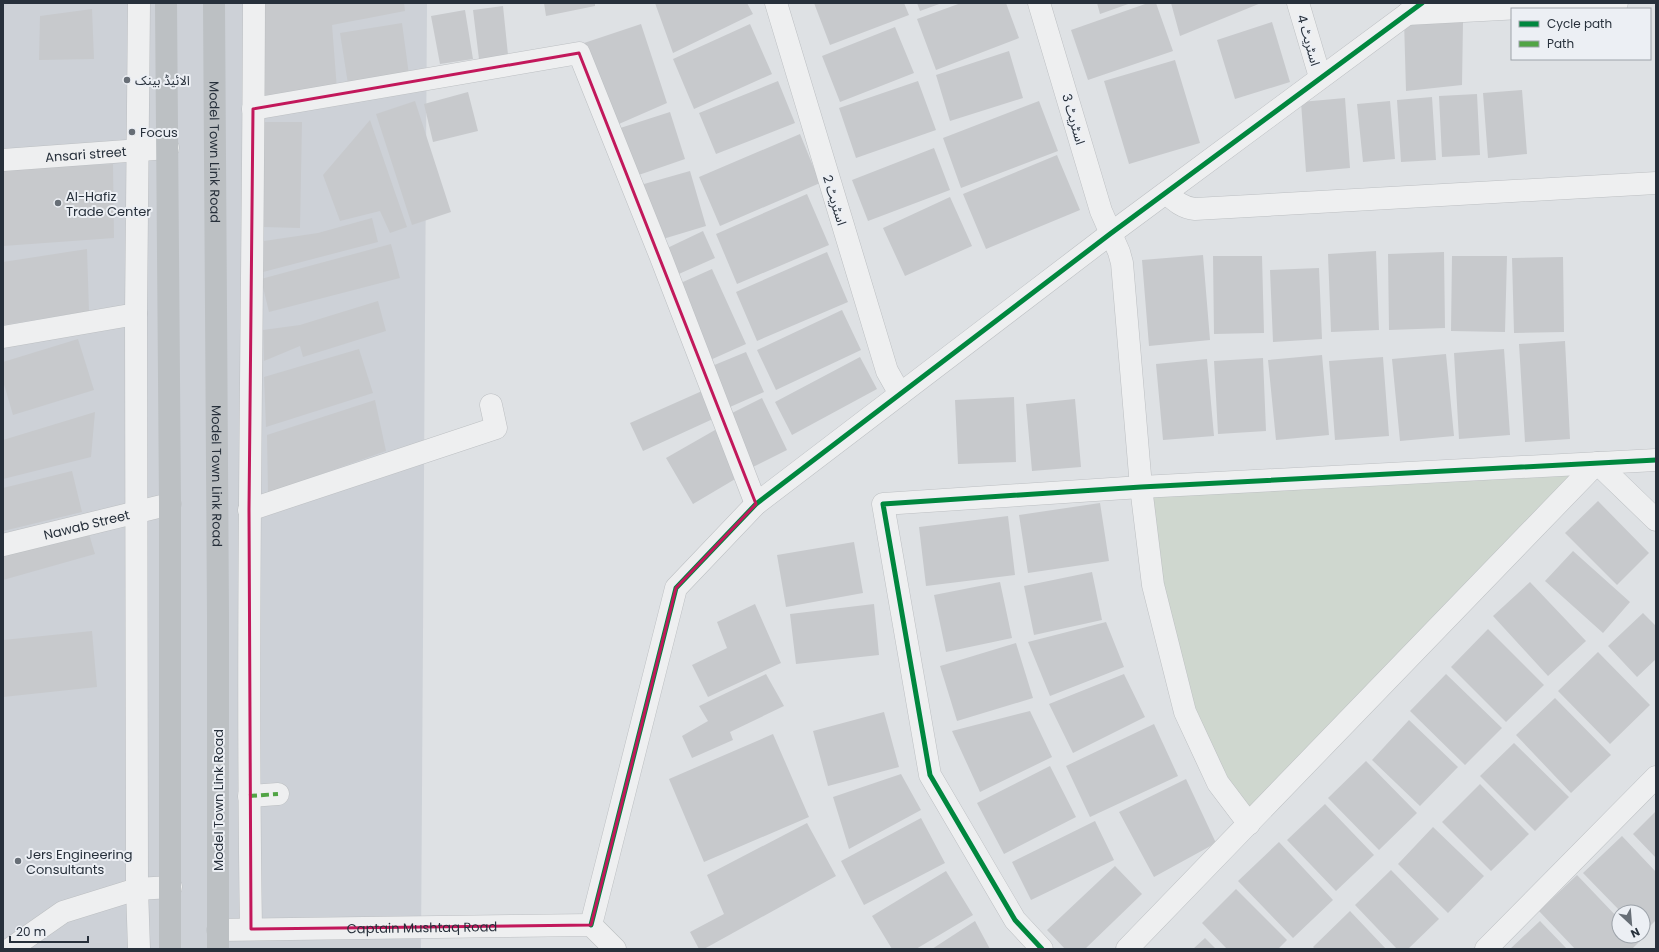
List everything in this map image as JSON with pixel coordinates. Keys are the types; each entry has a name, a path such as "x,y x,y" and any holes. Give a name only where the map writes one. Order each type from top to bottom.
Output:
{"main road":[{"path":"166,3 170,504 170,949"},
{"name":"Model Town Link Road","path":"214,3 218,616 218,940"}],"street":[{"path":"139,3 136,149 137,889 139,949"},
{"path":"251,929 248,796 254,3"},
{"name":"اسٹریٹ 2","path":"776,3 887,371 900,394"},
{"name":"اسٹریٹ 3","path":"1039,3 1101,211 1122,263 1142,487 1153,585 1185,712 1218,783 1249,824"},
{"name":"اسٹریٹ 4","path":"1298,3 1320,78"},
{"path":"616,949 591,925 676,588 756,504 1110,234 1414,9 1617,3"},
{"path":"253,109 579,53 663,262 756,504"},
{"name":"Ansari street","path":"3,160 136,149 168,148"},
{"path":"1166,194 1179,205 1195,209 1656,182"},
{"path":"3,337 136,314"},
{"path":"249,510 496,428 490,405"},
{"path":"1042,949 1015,920 930,775 882,504 1142,487 1656,460"},
{"path":"1597,463 1656,520"},
{"path":"1127,949 1597,463"},
{"name":"Nawab Street","path":"3,545 170,504"},
{"path":"1486,949 1656,777"},
{"path":"248,796 278,794"},
{"path":"10,949 63,912 137,889 171,887"},
{"name":"Captain Mushtaq Road","path":"218,940 251,929 591,925"}],"highlighted area":[{"path":"579,53 756,504 676,588 591,925 251,929 249,510 253,109"}],"shaded area":[{"path":"3,3 427,3 421,949 3,949"},
{"path":"1597,463 1249,824 1185,712 1141,487"}],"building":[{"path":"265,3 404,3 405,11 332,25 337,90 259,100"},
{"path":"544,3 595,3 595,6 546,16"},
{"path":"655,3 747,3 753,14 673,53"},
{"path":"814,3 904,3 909,15 830,45"},
{"path":"917,3 942,3 920,11"},
{"path":"961,3 1006,3 1019,38 936,70 917,19"},
{"path":"1097,3 1131,3 1100,14"},
{"path":"1148,3 1156,3 1173,51 1088,80 1071,30"},
{"path":"1171,3 1261,3 1180,36"},
{"path":"503,6 508,55 479,59 473,10"},
{"path":"92,9 94,59 39,60 40,16"},
{"path":"465,10 473,59 440,64 431,16"},
{"path":"1404,20 1463,21 1462,85 1406,91"},
{"path":"1272,22 1290,82 1235,99 1217,40"},
{"path":"402,23 409,75 348,84 340,33"},
{"path":"641,24 667,103 612,127 572,47"},
{"path":"750,24 772,74 694,109 673,59"},
{"path":"895,27 914,73 840,102 822,56"},
{"path":"1009,51 1023,98 950,121 936,75"},
{"path":"1175,60 1200,143 1129,164 1104,81"},
{"path":"778,81 795,123 716,154 699,113"},
{"path":"918,81 936,130 856,158 839,108"},
{"path":"1522,90 1527,154 1488,158 1483,93"},
{"path":"468,92 478,131 433,142 424,104"},
{"path":"1477,94 1480,155 1442,157 1439,96"},
{"path":"1432,97 1436,160 1401,162 1397,100"},
{"path":"1345,98 1350,168 1306,172 1301,102"},
{"path":"415,101 451,212 412,225 376,114"},
{"path":"1039,101 1058,151 961,188 943,138"},
{"path":"1390,101 1395,159 1363,162 1357,104"},
{"path":"670,112 685,159 630,178 614,130"},
{"path":"370,120 407,227 390,233 380,211 340,221 323,175"},
{"path":"264,122 302,122 300,228 263,227"},
{"path":"800,134 820,183 720,226 699,177"},
{"path":"934,148 950,190 868,221 852,180"},
{"path":"1057,155 1080,210 986,249 963,194"},
{"name":"Al-Hafiz Trade Center","path":"113,164 114,238 3,246 3,169"},
{"path":"690,171 706,226 653,242 637,186"},
{"path":"807,194 829,245 737,284 716,234"},
{"path":"950,197 972,246 905,276 883,228"},
{"path":"372,218 378,242 263,272 264,241 318,233"},
{"path":"703,231 715,258 672,277 661,251"},
{"path":"391,244 400,278 269,312 261,279"},
{"path":"87,249 89,311 3,325 3,262"},
{"path":"1376,251 1379,330 1331,332 1328,254"},
{"path":"827,252 848,302 757,341 736,292"},
{"path":"1444,252 1445,328 1389,330 1388,254"},
{"path":"1203,255 1210,340 1149,346 1142,260"},
{"path":"1213,256 1262,256 1264,333 1214,334"},
{"path":"1452,256 1507,256 1505,332 1451,331"},
{"path":"1563,257 1564,332 1514,333 1512,258"},
{"path":"1319,268 1322,339 1273,342 1270,270"},
{"path":"712,269 746,344 708,361 674,286"},
{"path":"378,301 386,331 303,357 300,346 264,361 263,330 300,325"},
{"path":"842,310 861,350 776,390 757,350"},
{"path":"78,339 94,390 13,415 3,381 3,362"},
{"path":"1565,341 1570,439 1525,442 1519,344"},
{"path":"359,349 373,393 266,427 264,377"},
{"path":"1504,349 1510,435 1459,439 1454,353"},
{"path":"746,352 764,392 730,407 712,366"},
{"path":"1446,354 1454,436 1400,441 1392,359"},
{"path":"1322,355 1329,435 1276,440 1268,360"},
{"path":"860,357 877,389 792,435 775,402"},
{"path":"1383,357 1389,436 1335,440 1329,361"},
{"path":"1263,358 1266,431 1218,434 1214,361"},
{"path":"1207,359 1214,436 1163,440 1156,364"},
{"path":"702,391 715,418 643,451 630,423"},
{"path":"1014,397 1016,462 958,464 955,400"},
{"path":"762,398 787,450 753,467 728,415"},
{"path":"1075,399 1081,467 1032,471 1026,404"},
{"path":"375,400 386,451 268,493 267,435"},
{"path":"95,412 91,457 3,479 3,440"},
{"path":"715,430 742,475 693,504 666,458"},
{"path":"72,471 82,512 3,531 3,488"},
{"path":"1598,501 1649,553 1617,585 1565,533"},
{"path":"1100,503 1109,561 1028,573 1019,515"},
{"path":"1008,516 1015,575 926,586 919,527"},
{"path":"86,524 95,554 3,580 3,547"},
{"path":"854,542 863,593 786,607 777,555"},
{"path":"1573,551 1630,602 1603,633 1545,581"},
{"path":"1092,572 1102,620 1034,635 1024,586"},
{"path":"1000,582 1012,638 946,652 934,595"},
{"path":"1530,582 1586,641 1548,676 1493,616"},
{"path":"755,604 781,663 708,697 692,665 727,648 717,622"},
{"path":"874,604 879,655 796,664 790,614"},
{"path":"1643,613 1656,626 1656,659 1637,677 1608,646"},
{"path":"1106,622 1124,667 1050,696 1028,642"},
{"path":"1488,629 1544,685 1506,722 1451,667"},
{"path":"92,631 97,687 3,697 3,640"},
{"path":"1016,643 1033,698 957,721 940,666"},
{"path":"1598,652 1650,705 1610,744 1558,691"},
{"path":"766,674 784,706 730,732 733,740 692,758 682,736 708,721 699,706"},
{"path":"1124,674 1145,717 1073,753 1049,704"},
{"path":"1446,674 1502,728 1465,765 1410,711"},
{"path":"1555,698 1611,755 1571,793 1516,735"},
{"path":"1030,711 1052,757 980,792 952,731"},
{"path":"884,712 899,767 828,786 813,731"},
{"path":"1409,720 1458,767 1420,806 1372,760"},
{"path":"1154,724 1178,776 1090,817 1066,766"},
{"path":"773,734 809,817 704,862 669,779"},
{"path":"1514,743 1569,797 1535,831 1480,776"},
{"path":"1366,761 1417,813 1379,850 1328,798"},
{"path":"1050,766 1076,817 1004,854 977,803"},
{"path":"901,774 921,810 849,849 833,797"},
{"path":"1186,779 1216,843 1154,877 1119,812"},
{"path":"1480,784 1529,834 1491,871 1442,822"},
{"path":"1325,804 1374,855 1336,891 1287,840"},
{"path":"1656,811 1656,858 1633,834"},
{"path":"921,818 945,863 864,905 841,861"},
{"path":"1095,821 1114,860 1031,900 1012,862"},
{"path":"807,823 836,876 704,949 699,949 690,932 724,914 707,875"},
{"path":"1433,827 1484,876 1448,913 1398,864"},
{"path":"1622,836 1656,872 1656,920 1651,925 1651,904 1613,904 1583,873"},
{"path":"1279,842 1333,900 1293,938 1238,881"},
{"path":"1115,866 1142,894 1085,949 1065,949 1047,930"},
{"path":"1391,870 1439,919 1408,949 1397,949 1355,905"},
{"path":"946,871 973,915 916,949 892,949 872,916"},
{"path":"1577,875 1611,911 1611,944 1637,944 1632,949 1575,949 1539,911"},
{"path":"1236,889 1287,940 1278,949 1227,949 1202,923"},
{"path":"1350,911 1386,949 1315,949 1313,947"},
{"path":"975,921 990,949 932,949"},
{"path":"1540,921 1567,949 1510,949"},
{"path":"1205,938 1216,949 1193,949"}],"marked path":[{"path":"249,796 278,794"}],"cycle path":[{"path":"591,925 676,588 756,504 1110,234 1422,3"},
{"path":"1042,949 1015,920 930,775 883,504 1141,487 1656,460"}],"place":[{"name":"الائیڈ بینک","path":"127,80"},
{"name":"Focus","path":"132,132"},
{"name":"Al-Hafiz Trade Center","path":"58,203"},
{"name":"Jers Engineering Consultants","path":"18,861"}]}
